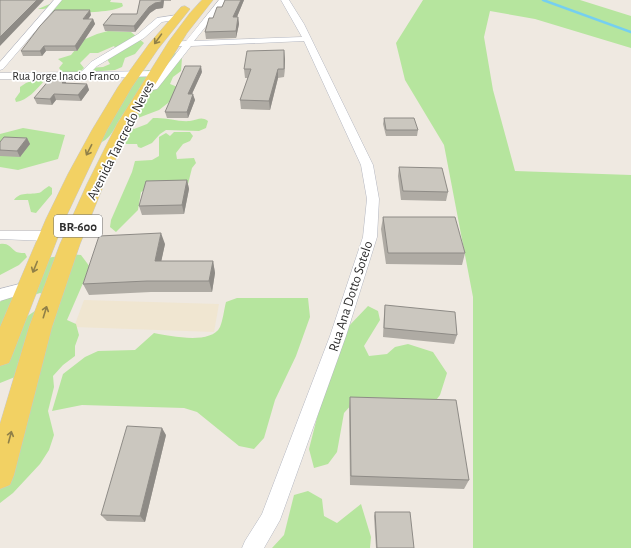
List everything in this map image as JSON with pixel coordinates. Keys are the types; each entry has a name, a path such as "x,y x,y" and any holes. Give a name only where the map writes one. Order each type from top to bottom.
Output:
{"main road":[{"name":"Avenida Tancredo Neves","path":"0,356 47,236 90,148 143,80 181,44 189,23 194,0"},
{"name":"Avenida Tancredo Neves","path":"0,475 47,307 85,208 143,80 161,34 189,23 208,0"}],"street":[{"path":"0,67 58,0"},
{"path":"82,76 89,67 141,36 160,20 189,23 224,0"},
{"name":"Rua Ana Dotto Sotelo","path":"252,548 270,520 338,336 370,237 373,199 367,165 300,24 285,0"},
{"path":"181,44 306,39"},
{"name":"Rua Jorge Inacio Franco","path":"0,76 82,76 143,80"},
{"path":"0,235 47,236"},
{"path":"0,295 27,286"}],"shaded area":[{"path":"84,300 219,304 214,332 74,327"}],"green space":[{"path":"59,0 111,0 110,2 122,3 123,6 117,9 98,12 47,12 53,7 38,9"},
{"path":"423,0 580,0 631,16 631,48 535,19 490,11 484,37 493,90 515,171 631,175 631,548 473,548 473,297 444,145 405,80 396,43"},
{"path":"108,31 131,32 144,43 135,54 125,58 122,67 115,70 87,72 89,68 103,67 110,64 107,59 116,49 114,46 98,53 90,53 80,63 84,68 80,72 62,72 59,68 63,63 58,59 71,55 83,40"},
{"path":"175,53 182,58 181,71 173,77 170,84 180,88 168,103 159,110 130,121 128,126 134,129 147,124 153,118 186,121 201,119 208,121 206,128 199,131 166,130 152,143 141,148 138,147 137,144 122,144 129,108 105,140 100,143 90,136 139,72 149,70 152,76 167,59"},
{"path":"37,79 44,81 28,97 16,102 15,99 20,92 20,87"},
{"path":"23,128 65,135 58,159 18,170 0,167 0,134"},
{"path":"174,132 190,132 193,136 190,141 183,144 176,153 177,159 194,158 196,163 192,168 188,184 149,188 141,192 138,210 116,232 110,227 111,220 132,172 135,161 152,160 159,156 159,137 166,133 170,136"},
{"path":"49,186 52,188 52,194 36,213 31,212 28,200 14,200 20,195 41,192"},
{"path":"0,244 7,244 17,252 25,253 27,257 19,265 0,275"},
{"path":"70,254 81,255 90,267 67,320 76,324 79,335 75,346 75,356 63,365 53,376 54,387 48,411 54,435 49,450 40,464 13,493 0,503 0,459 15,377 0,383 0,349 19,322 42,306 49,298 40,293 28,297 0,328 0,302 27,273 39,263 49,258"},
{"path":"237,298 308,298 310,317 296,356 275,400 264,438 254,449 239,446 197,412 184,408 82,405 52,411 63,374 85,357 98,351 135,350 154,333 190,338 208,336 215,333 220,327 226,302"},
{"path":"368,306 378,311 380,320 364,346 369,356 387,354 395,347 408,344 433,352 447,373 440,395 433,404 353,403 344,413 337,452 328,464 314,468 309,449 320,406 347,328"},
{"path":"308,491 322,499 324,516 337,523 361,504 371,537 370,548 272,548 284,535 294,495"}],"building":[{"path":"0,0 37,0 0,37"},
{"path":"140,0 162,0 161,2 155,3 149,7 134,26 103,25 112,14 137,14"},
{"path":"225,0 241,0 233,17 238,17 236,31 205,32 209,18 213,18 217,7 222,7"},
{"path":"55,10 90,10 83,19 93,19 75,46 44,46 40,51 21,51 40,26"},
{"path":"284,50 284,69 278,69 269,101 240,100 251,69 244,69 247,51"},
{"path":"185,66 201,66 188,94 193,94 187,112 165,112"},
{"path":"50,79 65,80 62,83 87,84 78,95 54,94 50,99 34,98"},
{"path":"384,118 414,118 418,130 386,130"},
{"path":"4,137 27,138 17,151 0,150 0,142"},
{"path":"399,167 442,168 448,192 403,191"},
{"path":"187,180 182,205 139,206 146,181"},
{"path":"383,217 455,217 465,253 388,253"},
{"path":"161,233 155,261 213,261 209,281 147,281 83,284 99,236"},
{"path":"385,305 455,312 457,335 384,328"},
{"path":"350,397 456,400 469,480 351,476"},
{"path":"127,426 162,428 140,516 101,515"},
{"path":"375,512 410,512 414,548 377,548"}],"waterway":[{"path":"543,0 631,32"}]}
